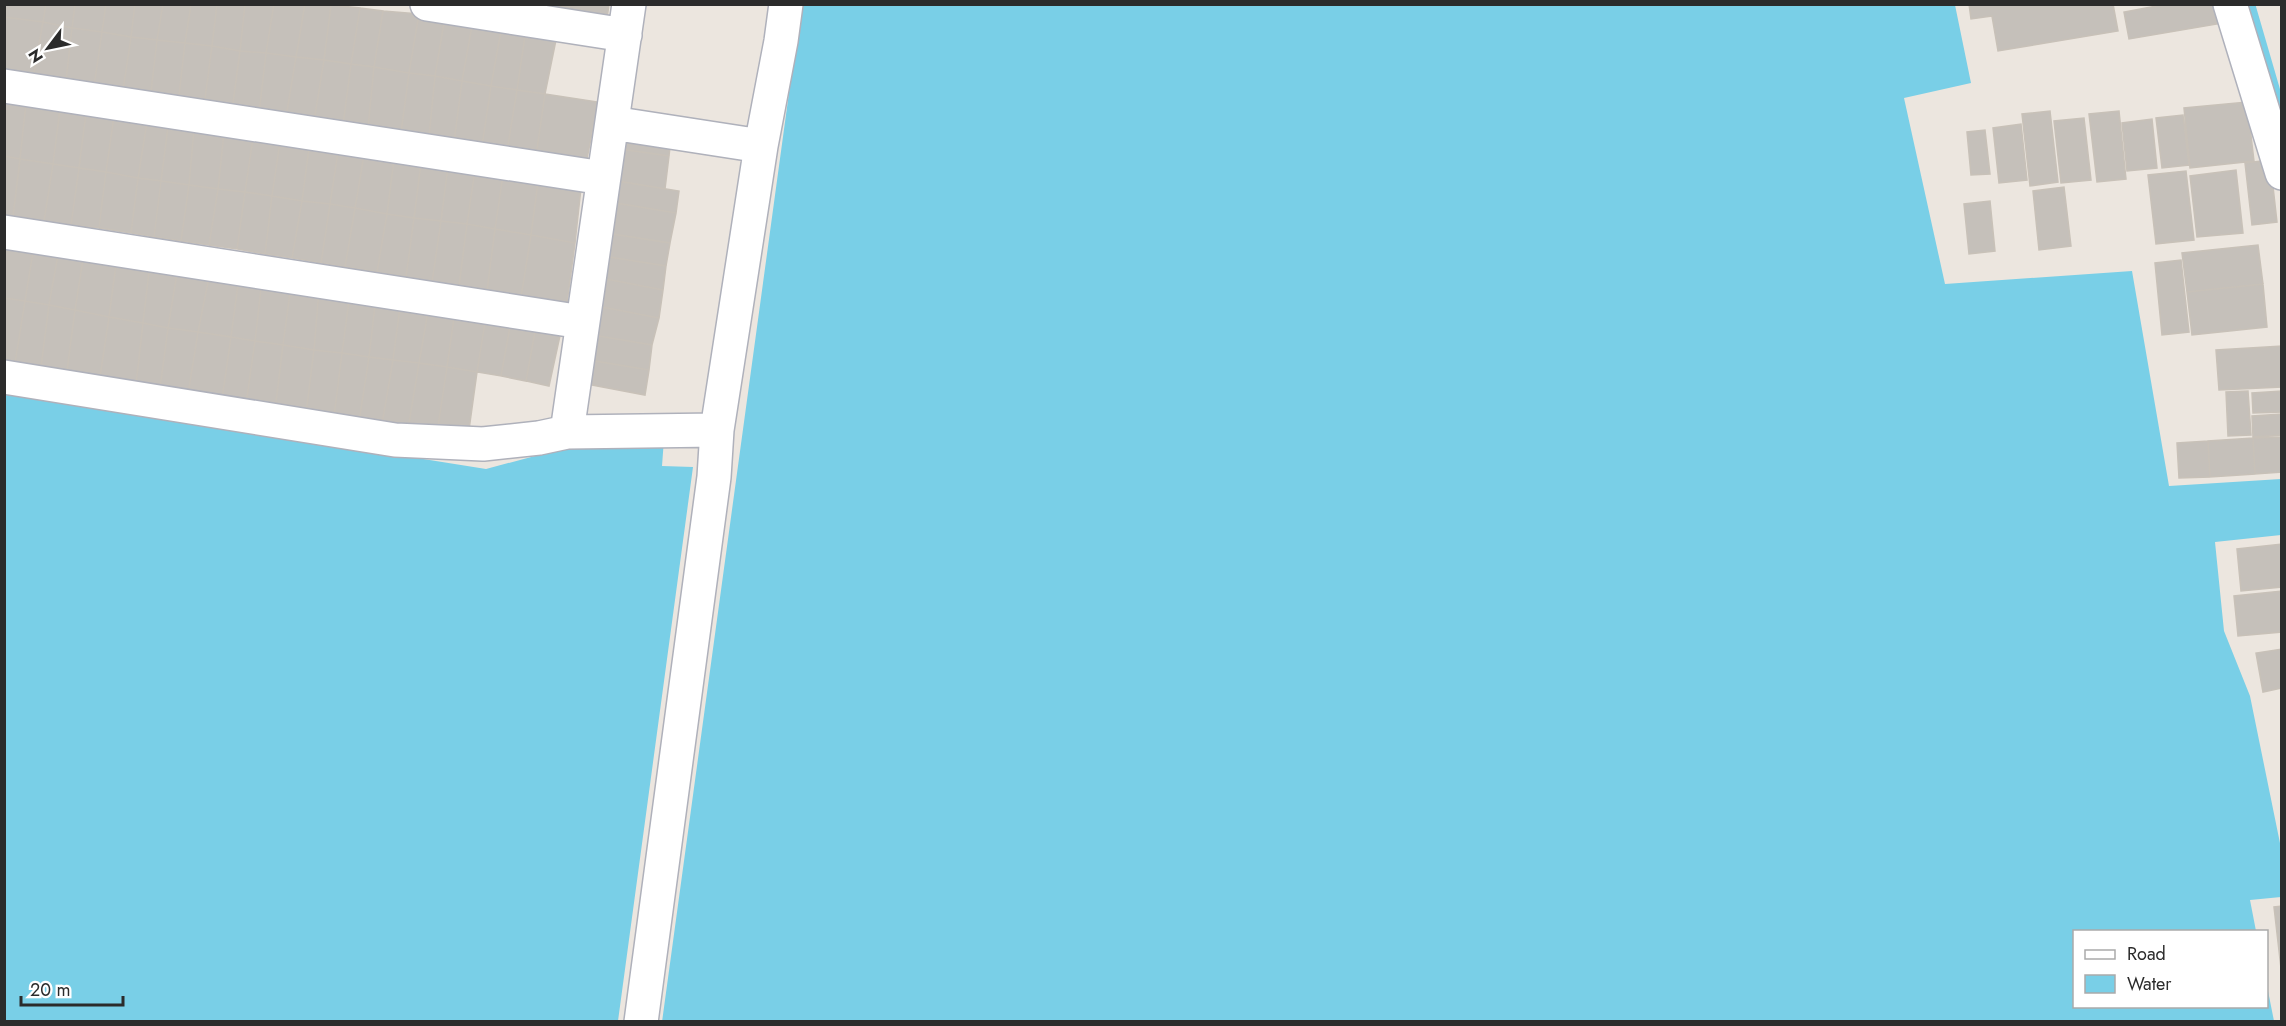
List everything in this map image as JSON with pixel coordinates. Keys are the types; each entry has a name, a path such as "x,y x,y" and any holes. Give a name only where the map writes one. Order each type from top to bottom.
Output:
{"street":[{"path":"428,4 627,20 567,432"},
{"path":"641,1022 712,489 717,430 761,146 786,4"},
{"path":"2230,4 2282,173"},
{"path":"4,86 603,178"},
{"path":"612,123 761,146"},
{"path":"4,232 582,322"},
{"path":"4,377 394,440 483,444 539,438 567,432 717,430"}],"water":[{"path":"801,5 1955,5 1971,83 1904,98 1945,284 2132,271 2169,486 2281,479 2281,535 2215,542 2224,631 2250,696 2281,848 2281,897 2250,900 2256,930 2073,930 2073,1008 2268,1008 2268,991 2274,1021 662,1022"},
{"path":"4,392 486,469 576,445 664,439 662,466 693,467 618,1021 5,1021"}],"building":[{"path":"4,4 46,4 43,22 4,17"},
{"path":"46,4 75,4 72,28 43,22"},
{"path":"75,4 106,4 102,32 72,28"},
{"path":"106,4 135,4 131,37 102,32"},
{"path":"135,4 163,4 157,40 131,37"},
{"path":"163,4 191,4 185,43 157,40"},
{"path":"191,4 217,4 212,46 185,43"},
{"path":"217,4 245,4 240,51 212,46"},
{"path":"245,4 274,4 266,53 240,51"},
{"path":"274,4 305,4 296,57 266,53"},
{"path":"305,4 331,5 324,60 296,57"},
{"path":"551,4 609,4 607,19 551,10"},
{"path":"1969,4 2113,4 2118,31 1998,51 1992,16 1971,19"},
{"path":"2167,4 2219,4 2223,23 2129,39 2124,12"},
{"path":"331,5 360,8 351,64 324,60"},
{"path":"360,8 383,11 374,67 351,64"},
{"path":"383,11 419,14 409,73 374,67"},
{"path":"419,14 445,17 435,76 409,73"},
{"path":"4,17 43,22 32,84 4,80"},
{"path":"445,17 473,20 462,81 435,76"},
{"path":"473,20 502,25 491,86 462,81"},
{"path":"43,22 72,28 65,89 32,84"},
{"path":"502,25 526,29 517,90 491,86"},
{"path":"72,28 102,32 93,93 65,89"},
{"path":"526,29 557,35 545,94 517,90"},
{"path":"102,32 131,37 122,97 93,93"},
{"path":"131,37 157,40 150,101 122,97"},
{"path":"157,40 185,43 178,104 150,101"},
{"path":"185,43 212,46 204,106 178,104"},
{"path":"212,46 240,51 232,110 204,106"},
{"path":"240,51 266,53 259,113 232,110"},
{"path":"266,53 296,57 286,117 259,113"},
{"path":"296,57 324,60 314,121 286,117"},
{"path":"324,60 351,64 343,125 314,121"},
{"path":"351,64 374,67 368,128 343,125"},
{"path":"374,67 409,73 401,133 368,128"},
{"path":"409,73 435,76 429,137 401,133"},
{"path":"435,76 462,81 454,142 429,137"},
{"path":"462,81 491,86 482,146 454,142"},
{"path":"491,86 517,90 507,151 482,146"},
{"path":"517,90 545,94 536,156 507,151"},
{"path":"545,94 598,102 586,164 536,156"},
{"path":"4,98 26,103 20,159 4,156"},
{"path":"2247,102 2254,161 2190,168 2184,108"},
{"path":"26,103 60,109 53,164 20,159"},
{"path":"60,109 86,113 79,168 53,164"},
{"path":"2050,111 2058,182 2030,186 2022,114"},
{"path":"2119,111 2126,179 2097,182 2089,114"},
{"path":"86,113 114,116 106,172 79,168"},
{"path":"2183,115 2189,165 2162,168 2156,118"},
{"path":"114,116 147,122 138,178 106,172"},
{"path":"2084,118 2091,180 2061,183 2054,121"},
{"path":"2152,119 2157,168 2127,171 2122,123"},
{"path":"147,122 168,127 161,181 138,178"},
{"path":"2021,124 2027,180 1999,183 1993,128"},
{"path":"168,127 194,130 189,185 161,181"},
{"path":"194,130 224,133 218,189 189,185"},
{"path":"1985,130 1990,174 1971,175 1967,132"},
{"path":"621,131 671,138 669,156 620,149"},
{"path":"224,133 253,138 245,192 218,189"},
{"path":"253,138 280,142 272,196 245,192"},
{"path":"280,142 309,148 302,201 272,196"},
{"path":"309,148 338,152 330,204 302,201"},
{"path":"620,149 669,156 665,189 616,181"},
{"path":"338,152 364,155 355,208 330,204"},
{"path":"364,155 394,159 387,214 355,208"},
{"path":"4,156 20,159 13,216 4,214"},
{"path":"20,159 53,164 44,221 13,216"},
{"path":"394,159 421,163 414,218 387,214"},
{"path":"2270,160 2277,222 2252,225 2245,163"},
{"path":"421,163 448,166 441,221 414,218"},
{"path":"53,164 79,168 71,225 44,221"},
{"path":"448,166 475,170 467,224 441,221"},
{"path":"79,168 106,172 99,228 71,225"},
{"path":"475,170 503,175 495,229 467,224"},
{"path":"2236,170 2243,233 2197,237 2190,176"},
{"path":"2186,171 2194,240 2156,244 2148,175"},
{"path":"106,172 138,178 131,233 99,228"},
{"path":"503,175 538,182 531,235 495,229"},
{"path":"138,178 161,181 154,237 131,233"},
{"path":"612,180 679,191 676,213 610,202"},
{"path":"161,181 189,185 181,241 154,237"},
{"path":"538,182 581,188 575,243 531,235"},
{"path":"189,185 218,189 209,245 181,241"},
{"path":"2064,187 2071,246 2039,250 2033,191"},
{"path":"218,189 245,192 237,249 209,245"},
{"path":"245,192 272,196 265,254 237,249"},
{"path":"272,196 302,201 292,258 265,254"},
{"path":"302,201 330,204 321,263 292,258"},
{"path":"1990,201 1995,251 1969,254 1964,204"},
{"path":"610,202 676,213 670,243 606,233"},
{"path":"330,204 355,208 345,267 321,263"},
{"path":"355,208 387,214 377,272 345,267"},
{"path":"387,214 414,218 406,277 377,272"},
{"path":"414,218 441,221 432,282 406,277"},
{"path":"441,221 467,224 459,286 432,282"},
{"path":"467,224 495,229 487,291 459,286"},
{"path":"495,229 531,235 521,297 487,291"},
{"path":"606,233 670,243 666,266 603,256"},
{"path":"531,235 575,243 567,303 521,297"},
{"path":"7,241 34,246 25,301 4,298 4,255"},
{"path":"2258,245 2263,284 2187,292 2182,253"},
{"path":"34,246 59,249 49,305 25,301"},
{"path":"59,249 84,253 75,310 49,305"},
{"path":"84,253 117,257 109,317 75,310"},
{"path":"603,256 666,266 663,290 601,278"},
{"path":"117,257 150,263 143,323 109,317"},
{"path":"2181,260 2189,332 2162,335 2155,263"},
{"path":"150,263 178,267 168,328 143,323"},
{"path":"178,267 210,272 198,332 168,328"},
{"path":"210,272 239,277 231,337 198,332"},
{"path":"239,277 262,280 255,341 231,337"},
{"path":"601,278 663,290 659,318 597,306"},
{"path":"262,280 291,285 283,345 255,341"},
{"path":"2263,284 2267,327 2192,335 2187,292"},
{"path":"291,285 319,289 314,350 283,345"},
{"path":"319,289 350,293 342,353 314,350"},
{"path":"350,293 376,297 369,357 342,353"},
{"path":"376,297 401,300 393,360 369,357"},
{"path":"4,298 25,301 15,363 4,361"},
{"path":"401,300 429,306 419,363 393,360"},
{"path":"25,301 49,305 41,367 15,363"},
{"path":"49,305 75,310 67,371 41,367"},
{"path":"429,306 455,311 447,367 419,363"},
{"path":"597,306 659,318 652,345 593,335"},
{"path":"75,310 109,317 100,377 67,371"},
{"path":"455,311 486,316 477,372 447,367"},
{"path":"486,316 511,321 501,376 477,372"},
{"path":"109,317 143,323 136,384 100,377"},
{"path":"511,321 536,326 526,381 501,376"},
{"path":"143,323 168,328 160,388 136,384"},
{"path":"536,326 561,331 549,386 526,381"},
{"path":"168,328 198,332 188,394 160,388"},
{"path":"198,332 231,337 222,399 188,394"},
{"path":"593,335 652,345 649,370 589,360"},
{"path":"231,337 255,341 246,404 222,399"},
{"path":"255,341 283,345 275,410 246,404"},
{"path":"283,345 314,350 306,414 275,410"},
{"path":"2282,346 2282,387 2219,390 2216,350"},
{"path":"314,350 342,353 334,417 306,414"},
{"path":"342,353 369,357 359,422 334,417"},
{"path":"369,357 393,360 382,424 359,422"},
{"path":"393,360 419,363 408,429 382,424"},
{"path":"589,360 649,370 645,395 586,384"},
{"path":"419,363 447,367 437,433 408,429"},
{"path":"447,367 477,372 468,437 437,433"},
{"path":"2248,391 2251,435 2228,436 2226,392"},
{"path":"2282,391 2282,412 2253,413 2252,393"},
{"path":"2282,414 2282,435 2253,437 2252,416"},
{"path":"2282,437 2282,472 2255,474 2253,438"},
{"path":"2253,438 2255,474 2210,477 2208,441"},
{"path":"2208,441 2210,477 2179,478 2177,443"},
{"path":"2282,544 2282,587 2241,591 2237,549"},
{"path":"2282,591 2282,632 2238,636 2234,596"},
{"path":"2282,649 2282,688 2263,692 2256,653"},
{"path":"2282,906 2282,977 2274,907"}],"waterway":[{"path":"2250,4 2282,114"}]}
